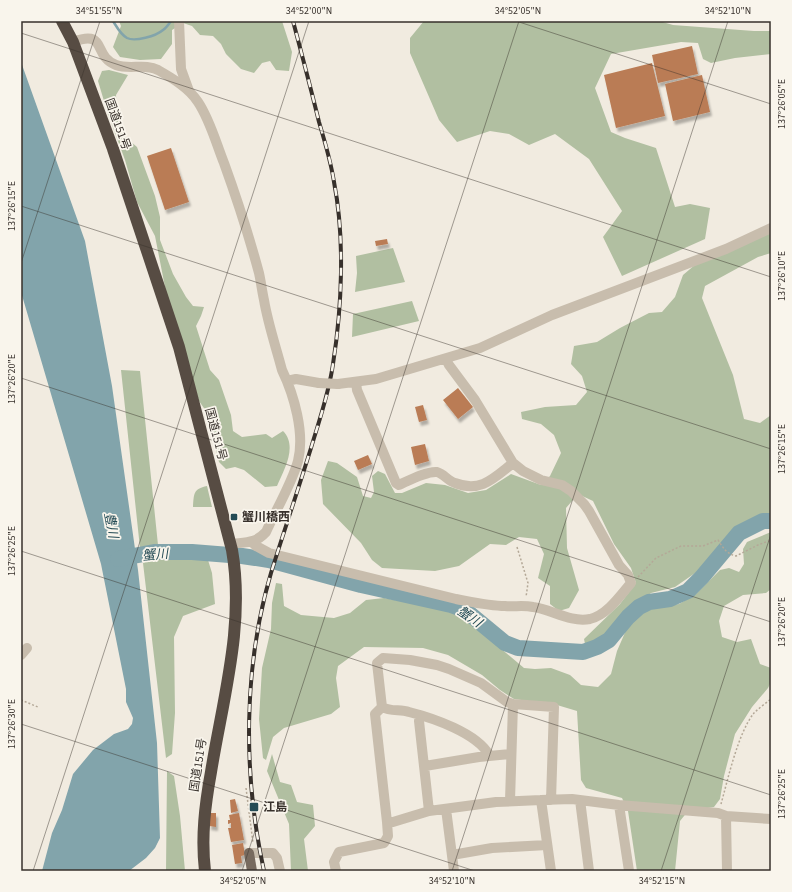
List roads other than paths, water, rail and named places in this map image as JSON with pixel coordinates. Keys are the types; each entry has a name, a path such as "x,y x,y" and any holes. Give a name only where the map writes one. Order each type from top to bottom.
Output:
{"highway":[{"name":"国道151号","path":"62,21 73,42 113,149 178,347 235,566 236,607 234,635 206,798 202,851 204,871"}],"main road":[{"path":"252,871 256,853"}],"street":[{"path":"179,21 181,69 189,91 206,118 239,204 260,275 264,301 282,370 287,381 300,428 298,460 294,472 266,532 260,539 231,547"},
{"path":"73,42 90,38 97,42 105,59 112,64 120,66 151,67 157,69 189,91"},
{"path":"287,381 296,379 319,383 338,384 356,382 376,379 446,359 480,348 552,315 726,249 771,228"},
{"path":"252,542 269,553 456,599 506,606 535,607 561,616 578,619 589,619 600,615 610,607 631,583 628,575 619,565 584,504 571,491 562,485 541,480 523,472 513,463 475,400 446,359"},
{"path":"356,382 357,390 398,485 429,472 436,472 442,474 454,483 474,487 484,484 513,463"},
{"path":"382,707 377,663 383,658 410,660 449,669 481,683 507,702 513,704 554,707 546,800 547,845 551,871"},
{"path":"510,801 513,704"},
{"path":"382,707 389,710 407,711 437,720 467,735 485,748 489,756"},
{"path":"336,871 334,862 339,852 384,843 388,836 375,714 382,707"},
{"path":"420,715 419,721 430,812"},
{"path":"425,766 511,754"},
{"path":"387,822 446,809 510,801 546,800 580,800 771,819"},
{"path":"580,800 590,871"},
{"path":"619,805 629,871"},
{"path":"446,809 454,871"},
{"path":"722,815 727,871"},
{"path":"452,855 492,848 547,845"},
{"path":"256,853 273,853 277,858 280,871"}],"water":[{"name":"豊川","path":"21,62 85,241 112,386 138,570 157,743 160,838 155,848 146,858 129,871 42,871 52,833 62,810 73,774 93,750 114,734 128,729 132,724 133,718 126,702 126,689 101,564 21,292"}],"waterway":[{"path":"113,21 119,30 127,38 131,39 145,38 156,34 165,28 171,21"},
{"name":"蟹川","path":"118,559 154,552 192,552 269,560 361,585 451,605 465,610 505,643 518,648 583,652 597,647 609,640 628,617 639,607 649,602 670,599 688,591 702,577 739,533 763,521 771,521"}],"railway":[{"path":"264,871 252,797 250,760 249,722 255,646 271,573 324,407 329,386 336,342 341,273 340,226 333,174 293,21"}],"place":[{"name":"蟹川橋西","path":"234,517"},
{"name":"江島","path":"254,807"}]}
